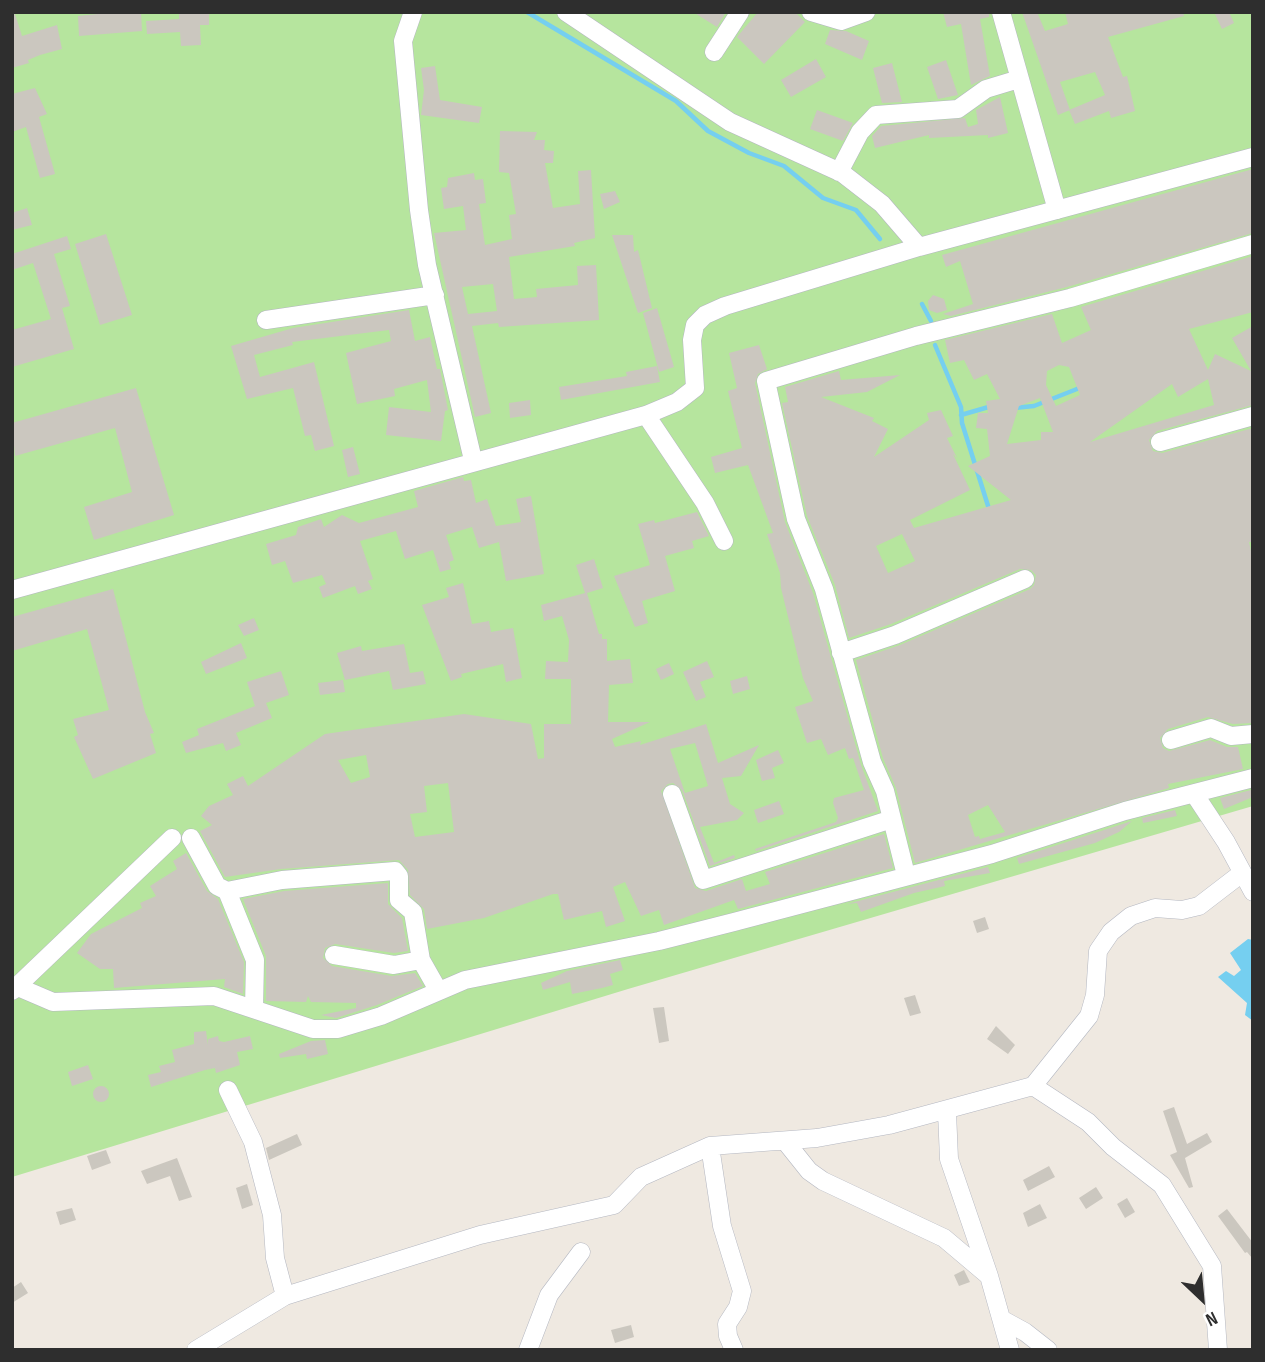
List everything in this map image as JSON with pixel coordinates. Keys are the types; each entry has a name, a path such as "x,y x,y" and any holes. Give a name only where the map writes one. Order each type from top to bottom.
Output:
{"street":[{"path":"412,12 403,41 410,137 427,265 473,460"},
{"path":"566,12 730,122 839,172 882,204 919,247"},
{"path":"714,52 740,12"},
{"path":"811,12 841,22 866,12"},
{"path":"1001,12 1057,210"},
{"path":"839,172 860,132 876,115 958,109 986,89 1019,79"},
{"path":"12,590 473,460 646,415 677,402 695,388 692,340 695,325 705,314 919,247 1253,157"},
{"path":"906,875 824,589 796,519 766,381 916,336 1070,298 1253,244"},
{"path":"266,320 435,295"},
{"path":"646,415 705,503 724,541"},
{"path":"1160,442 1253,416"},
{"path":"841,653 895,635 1025,579"},
{"path":"1171,740 1211,728 1231,736 1253,734"},
{"path":"172,838 15,989 53,1002 214,996 313,1029 338,1028 381,1016 438,990 512,969 659,941 1004,851 1125,811 1253,778"},
{"path":"672,794 702,880 892,819"},
{"path":"1195,795 1253,892"},
{"path":"191,838 217,886 227,891 282,880 394,871 398,876 399,901 411,908 421,960 438,990"},
{"path":"196,1350 285,1296 480,1234 614,1205 640,1177 710,1146 817,1138 889,1125 1033,1086 1089,1016 1095,995 1098,951 1111,932 1132,916 1155,908 1182,909 1199,906 1242,873"},
{"path":"227,891 255,960 254,1009"},
{"path":"334,955 394,965 421,960"},
{"path":"1033,1086 1088,1122 1113,1147 1163,1185 1212,1266 1218,1350"},
{"path":"228,1090 253,1142 271,1215 275,1258 285,1296"},
{"path":"947,1112 949,1159 989,1276 1010,1350"},
{"path":"785,1141 809,1171 823,1181 944,1238 989,1276"},
{"path":"710,1146 722,1226 742,1291 738,1307 727,1324 734,1350"},
{"path":"528,1350 550,1296 581,1252"},
{"path":"1003,1320 1025,1332 1048,1350"}],"green space":[{"path":"12,12 1253,12 1253,806 628,989 12,1177"}],"water":[{"path":"1248,939 1253,940 1253,1021 1245,1015 1247,1003 1218,977 1226,971 1234,976 1241,970 1230,953"}],"building":[{"path":"141,12 142,31 79,36 78,16"},
{"path":"179,12 209,12 209,25 200,25 201,45 181,46 180,32 147,34 146,21 179,19"},
{"path":"693,12 726,12 717,27"},
{"path":"758,12 795,12 805,22 764,64 737,37"},
{"path":"943,12 989,12 989,17 980,19 990,76 971,85 961,24 947,27"},
{"path":"1022,12 1037,12 1045,31 1068,24 1065,12 1183,12 1184,16 1108,37 1123,77 1127,76 1135,111 1111,118 1109,111 1075,124 1069,110 1058,115","holes":["1095,72 1105,95 1070,110 1060,82"]},
{"path":"1214,12 1229,12 1234,23 1222,29"},
{"path":"15,14 22,36 57,25 62,49 40,55 28,60 29,63 12,68 12,15"},
{"path":"830,30 846,31 869,41 862,60 825,44"},
{"path":"816,59 826,77 791,97 781,80"},
{"path":"946,60 958,95 938,99 927,67"},
{"path":"892,63 902,102 882,103 873,68"},
{"path":"435,66 440,100 482,107 479,123 421,115 424,90 421,68"},
{"path":"35,88 47,114 39,117 55,174 40,178 26,127 12,132 12,94"},
{"path":"1000,97 1008,133 988,138 988,135 929,138 929,135 875,148 872,136 881,126 965,118 968,127 978,124 976,110"},
{"path":"817,110 853,123 843,141 810,129"},
{"path":"500,131 537,132 534,140 545,140 544,150 554,151 553,163 545,163 553,208 580,204 578,171 591,170 595,238 574,243 575,246 509,257 514,299 537,297 536,289 578,285 577,266 596,265 599,320 499,327 498,323 472,326 491,413 475,417 434,233 466,230 463,206 444,209 441,188 447,187 448,178 474,173 475,180 483,179 486,203 479,204 485,245 512,239 509,215 516,214 509,173 499,172","holes":["493,284 497,311 468,314 462,287"]},
{"path":"1253,169 1253,233 1067,287 951,316 943,314 973,304 960,261 946,267 942,255"},
{"path":"615,191 620,202 604,209 600,194"},
{"path":"27,208 32,225 12,230 12,213"},
{"path":"106,234 132,315 100,325 75,244"},
{"path":"612,235 633,235 634,252 638,250 652,308 638,313"},
{"path":"67,236 71,249 54,254 70,306 62,308 74,349 12,367 12,330 51,319 33,263 12,270 12,254"},
{"path":"1253,256 1253,312 1189,329 1208,370 1215,354 1251,371 1232,338 1253,326 1253,405 1157,431 1149,440 1153,451 1162,453 1253,428 1253,542 1249,542 1253,560 1253,723 1233,724 1208,717 1168,729 1160,738 1163,748 1169,751 1210,740 1227,747 1238,747 1243,769 1168,784 1169,788 915,863 896,788 883,758 856,660 900,645 1030,589 1034,585 1036,575 1031,570 1020,569 891,624 849,638 835,585 807,516 782,403 788,402 785,387 839,371 841,380 900,375 867,392 821,397 874,418 872,421 888,429 874,457 929,420 927,413 941,410 953,436 947,438 970,490 910,520 914,528 1011,500 968,466 990,456 987,429 976,428 978,413 988,413 986,401 1000,399 987,374 974,380 964,360 950,363 945,340 1052,314 1062,343 1091,330 1081,307","holes":["1059,365 1069,367 1080,395 1056,406 1046,385 1047,371","1208,379 1214,405 1090,442 1172,384 1178,397","1040,398 1053,432 1041,432 1041,440 1007,444 1019,406","902,534 915,561 888,573 876,546","988,805 1005,832 980,839 979,836 975,837 968,815"]},
{"path":"933,295 944,299 947,310 937,313 929,310 928,301"},
{"path":"657,308 674,367 659,372 643,313"},
{"path":"409,310 415,341 430,337 437,369 440,369 448,410 445,411 441,441 386,435 389,407 431,412 427,380 394,389 395,396 357,404 346,353 391,341 389,330 292,342 293,345 254,355 260,377 314,362 334,446 315,451 311,435 305,436 293,388 247,399 231,346 293,328"},
{"path":"759,345 767,369 758,374 755,383 785,522 813,593 861,765 878,811 756,851 755,849 836,822 838,818 834,798 864,790 853,758 849,759 845,748 828,755 821,739 807,743 795,707 813,701 803,678 781,588 780,573 767,534 773,533 748,465 715,473 711,457 742,448 728,391 737,388 729,353"},
{"path":"657,366 660,382 561,400 559,387 627,376 626,372"},
{"path":"136,388 174,515 94,540 84,507 132,492 115,428 15,456 12,423"},
{"path":"530,400 531,415 510,418 509,403"},
{"path":"353,447 360,474 348,477 342,450"},
{"path":"463,477 464,481 471,480 476,503 487,499 496,526 521,522 516,499 531,496 544,574 506,581 499,542 479,548 472,527 446,535 454,560 449,562 451,569 440,572 433,550 405,559 396,531 360,541 373,579 368,581 372,589 358,594 355,586 323,598 319,587 326,584 322,575 293,583 285,561 272,565 266,544 296,535 298,527 321,519 324,527 342,515 359,523 418,507 414,491"},
{"path":"697,512 709,536 692,541 694,548 665,556 675,591 642,601 648,623 635,627 614,576 650,565 638,524 654,520 655,523"},
{"path":"594,559 603,588 587,593 599,634 602,634 602,639 607,639 607,661 630,659 633,683 609,685 608,722 650,722 612,739 615,747 641,741 640,745 706,724 718,763 759,745 741,776 722,778 730,804 744,813 737,820 700,827 714,863 734,855 735,858 710,866 682,790 673,783 661,791 695,888 706,891 742,879 746,891 770,884 765,872 884,834 893,868 738,909 734,900 664,925 659,910 641,916 625,882 613,887 625,921 606,927 602,911 564,920 558,894 553,894 484,918 427,929 424,909 410,895 408,870 399,860 281,869 225,877 200,831 212,825 201,816 209,806 233,795 227,784 243,776 248,786 325,734 464,714 531,724 538,759 544,758 544,724 571,724 571,679 545,679 546,661 568,662 569,640 562,616 544,621 541,605 585,593 576,565","holes":["695,743 708,786 685,793 670,749","366,755 370,777 351,783 338,760","448,783 454,832 415,837 410,814 427,812 424,786"]},
{"path":"463,583 472,624 489,621 491,632 513,628 522,678 506,682 503,664 461,674 462,677 451,681 422,605 449,597 446,588"},
{"path":"113,589 145,712 154,733 150,734 156,753 93,779 74,737 78,735 73,719 109,710 87,629 12,651 12,617"},
{"path":"254,618 259,630 244,636 238,625"},
{"path":"241,643 247,658 206,674 201,662"},
{"path":"404,644 410,673 423,671 426,684 393,690 389,671 345,680 337,653 361,646 362,651"},
{"path":"707,661 714,677 700,682 706,697 696,701 683,672"},
{"path":"669,663 674,674 661,680 656,669"},
{"path":"281,671 289,695 266,703 272,718 236,733 241,745 226,751 223,743 186,753 182,742 199,735 197,729 255,706 247,682"},
{"path":"747,676 750,689 733,694 730,681"},
{"path":"343,680 345,692 320,695 318,683"},
{"path":"778,750 784,763 772,768 775,778 762,781 756,760"},
{"path":"1251,790 1253,797 1224,809 1220,798"},
{"path":"779,801 784,814 758,823 754,810"},
{"path":"1175,810 1177,816 1143,823 1142,818"},
{"path":"1132,821 1119,832 1095,843 1019,864 1017,858"},
{"path":"186,853 207,891 218,899 244,962 243,994 224,987 225,979 114,988 113,969 100,969 77,953 91,934 142,908 140,903 156,896 150,886 177,869 173,861"},
{"path":"988,867 990,873 944,881 945,886 914,893 861,912 857,903 847,904"},
{"path":"388,883 388,904 402,918 408,951 394,953 335,944 325,948 323,958 332,966 392,976 415,973 423,986 336,1018 321,1015 356,1008 356,1003 311,1002 308,996 306,1002 266,1001 266,956 243,899 284,891"},
{"path":"985,917 989,929 977,933 973,921"},
{"path":"620,960 623,970 610,974 613,985 572,994 570,982 543,990 541,983 567,971"},
{"path":"915,995 921,1013 910,1016 904,998"},
{"path":"664,1007 669,1041 659,1043 653,1008"},
{"path":"996,1026 1015,1045 1008,1054 987,1039"},
{"path":"206,1031 208,1045 208,1039 218,1036 219,1041 224,1042 250,1036 253,1049 237,1052 240,1065 216,1073 215,1068 205,1070 151,1087 148,1075 161,1072 159,1066 175,1062 172,1050 194,1044 194,1032"},
{"path":"325,1040 328,1054 307,1059 306,1054 280,1058 279,1054 311,1041"},
{"path":"88,1065 93,1079 72,1086 68,1072"},
{"path":"101,1086 107,1088 107,1100 101,1102 95,1100 93,1094 95,1088"},
{"path":"1174,1107 1187,1144 1207,1133 1212,1142 1185,1158 1193,1187 1189,1188 1170,1155 1177,1152 1163,1111"},
{"path":"297,1134 302,1145 269,1160 266,1148"},
{"path":"106,1150 111,1163 92,1170 87,1156"},
{"path":"177,1158 192,1197 179,1201 170,1176 147,1184 141,1171"},
{"path":"1049,1166 1055,1177 1028,1191 1023,1180"},
{"path":"247,1184 253,1205 242,1209 236,1188"},
{"path":"1096,1187 1103,1198 1086,1209 1079,1198"},
{"path":"1127,1198 1135,1212 1125,1218 1117,1204"},
{"path":"1040,1204 1047,1218 1028,1227 1023,1213"},
{"path":"72,1208 76,1220 60,1225 56,1212"},
{"path":"1227,1209 1253,1243 1252,1258 1245,1253 1218,1216"},
{"path":"964,1270 970,1282 959,1286 954,1275"},
{"path":"21,1282 28,1293 12,1303 12,1288"},
{"path":"631,1325 634,1337 615,1343 611,1330"}],"waterway":[{"path":"527,12 676,101 708,131 749,153 784,166 823,198 856,210 880,239"},
{"path":"922,304 931,321"},
{"path":"935,345 961,407 962,423 989,509"},
{"path":"1014,408 1034,406 1082,387"},
{"path":"961,415 992,406"}]}
